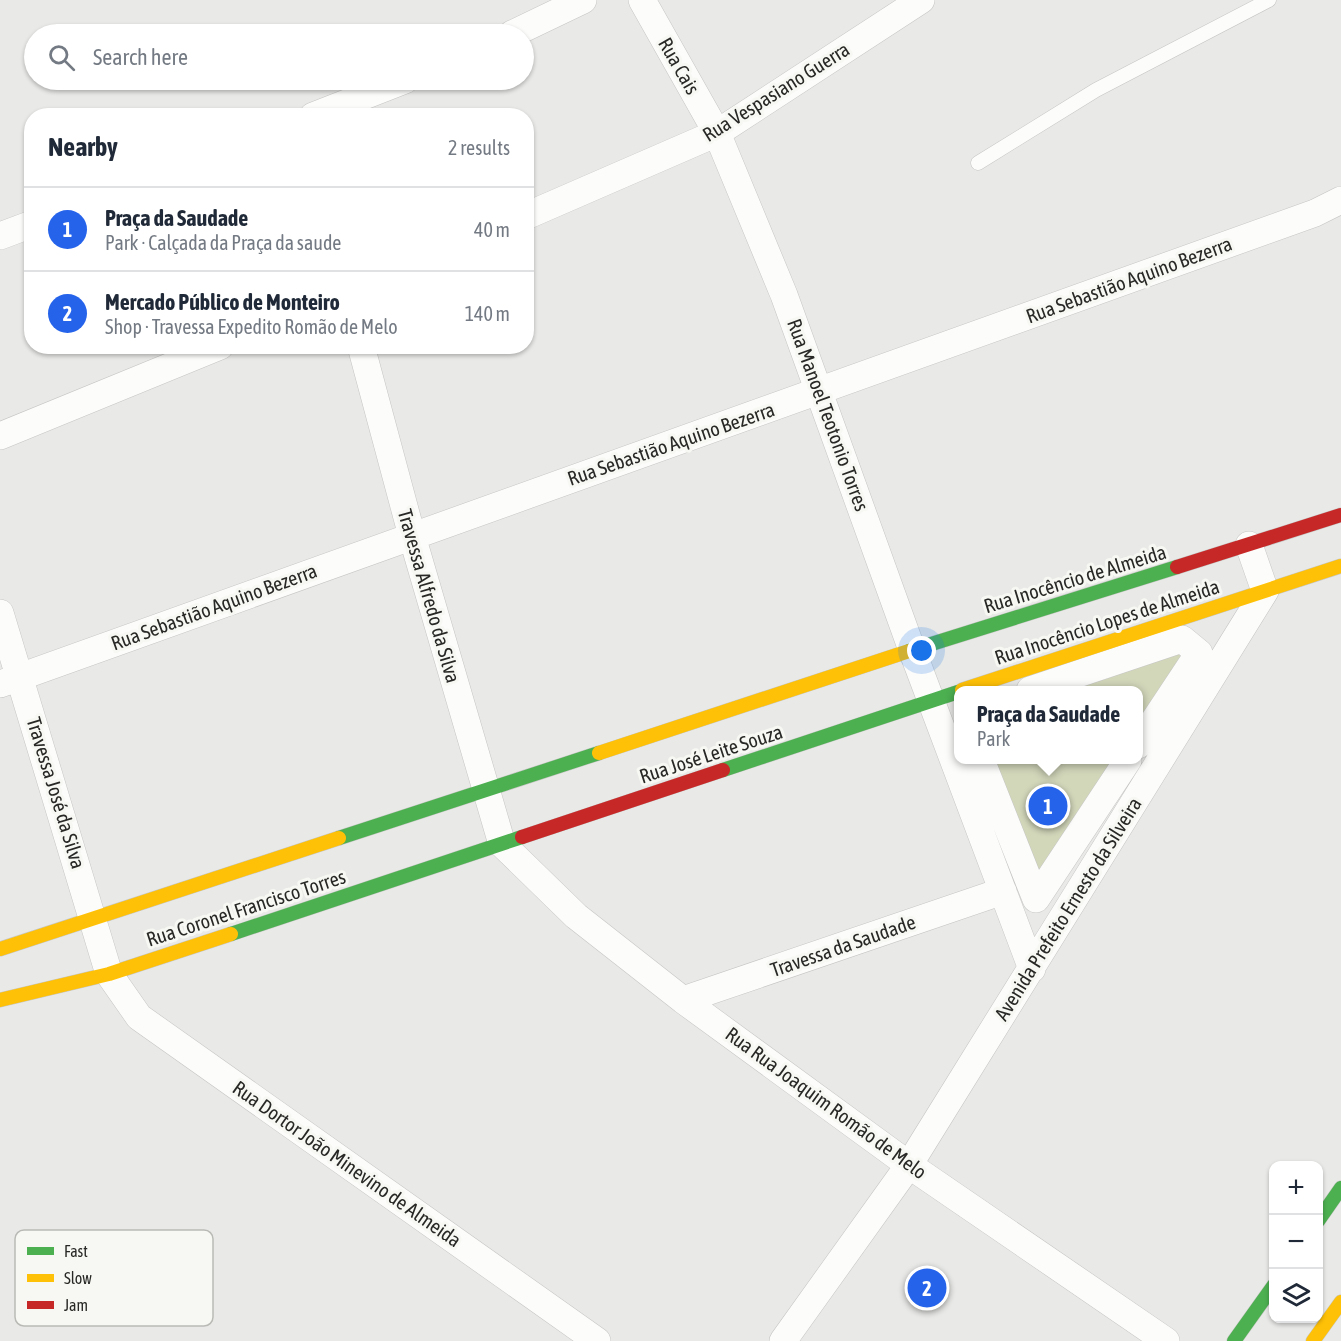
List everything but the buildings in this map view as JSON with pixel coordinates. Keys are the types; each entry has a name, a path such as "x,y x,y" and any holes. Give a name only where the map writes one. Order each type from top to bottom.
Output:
{"street":[{"path":"533,24 583,0"},
{"name":"Rua Cais","path":"642,0 717,133"},
{"name":"Rua Vespasiano Guerra","path":"534,213 717,133 921,0"},
{"path":"333,108 379,90"},
{"name":"Rua Manoel Teotonio Torres","path":"717,133 820,391 912,650 954,759"},
{"name":"Rua Sebastião Aquino Bezerra","path":"10,680 1315,213 1341,200"},
{"path":"0,236 24,227"},
{"path":"0,436 200,354"},
{"name":"Travessa Alfredo da Silva","path":"363,354 412,536 484,789 502,844"},
{"name":"Rua Inocêncio de Almeida","path":"912,650 1250,545 1341,514"},
{"path":"1250,545 1265,591"},
{"name":"Rua Inocêncio Lopes de Almeida","path":"975,686 1341,566"},
{"name":"Avenida Prefeito Ernesto da Silveira","path":"783,1341 909,1165 1265,591"},
{"name":"Travessa José da Silva","path":"0,613 10,680 94,917 109,974"},
{"path":"1042,686 1182,639 1199,653 1143,737"},
{"name":"Rua José Leite Souza","path":"484,789 912,650"},
{"name":"Rua Inocêncio Lopes de Almeida","path":"932,700 954,693"},
{"name":"Rua José Leite Souza","path":"502,844 932,700"},
{"name":"Rua Manoel Teotonio Torres","path":"956,764 1032,969"},
{"path":"983,764 1036,899 1125,764"},
{"name":"Rua Coronel Francisco Torres","path":"0,949 484,789"},
{"name":"Rua Coronel Francisco Torres","path":"0,1000 109,974 502,844"},
{"name":"Rua Rua Joaquim Romão de Melo","path":"502,844 576,916 683,1000 909,1165 1166,1341"},
{"name":"Travessa da Saudade","path":"683,1000 1003,891"},
{"name":"Rua Dortor João Minevino de Almeida","path":"109,974 139,1017 597,1341"},
{"path":"1322,1215 1341,1188"},
{"path":"1234,1341 1269,1292"},
{"path":"1313,1341 1341,1302"}],"lane":[{"path":"978,163 1096,90 1269,0"}],"green space":[{"path":"1182,639 1199,653 1143,737 1143,686 1042,686"},
{"path":"983,764 1125,764 1036,899"}],"traffic: fast":[{"path":"909,651 1177,567"},
{"path":"723,770 954,693"},
{"path":"339,838 599,753"},
{"path":"231,934 522,837"},
{"path":"1322,1215 1341,1188"},
{"path":"1234,1341 1269,1292"}],"traffic: slow":[{"path":"974,686 1341,566"},
{"path":"599,753 909,651"},
{"path":"0,949 339,838"},
{"path":"0,1000 109,974 231,934"},
{"path":"1313,1341 1341,1302"}],"traffic: jam":[{"path":"1177,567 1341,515"},
{"path":"522,837 723,770"}],"place":[{"name":"Praça da Saudade","path":"1048,806"},
{"name":"Mercado Público de Monteiro","path":"927,1288"}]}
